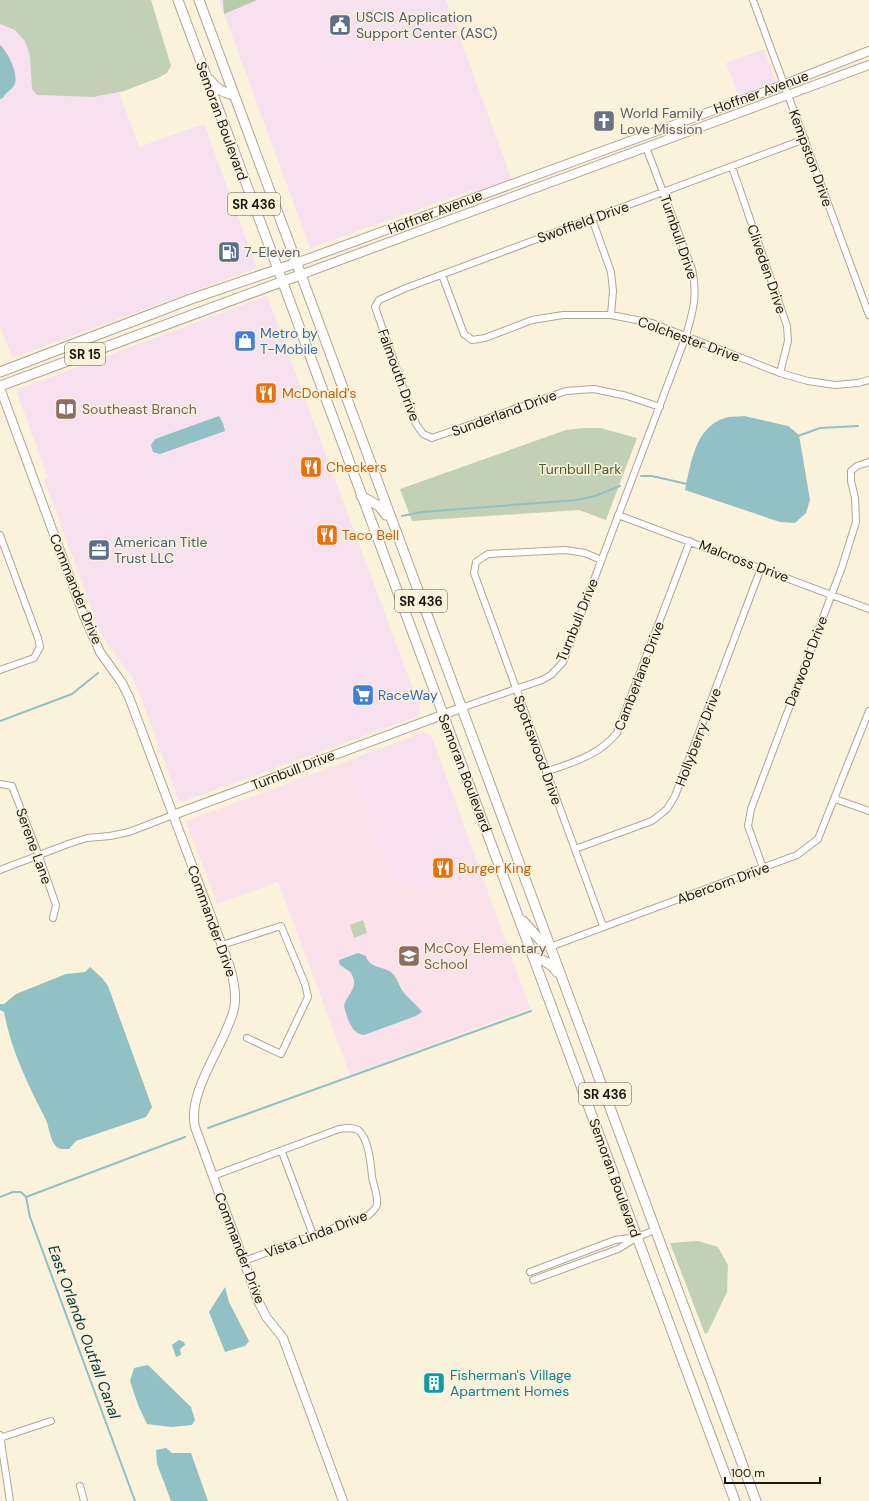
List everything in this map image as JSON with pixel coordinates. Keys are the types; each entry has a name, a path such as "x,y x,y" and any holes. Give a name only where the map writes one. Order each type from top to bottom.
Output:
{"main road":[{"name":"Semoran Boulevard","path":"178,0 735,1501"},
{"name":"Semoran Boulevard","path":"199,0 756,1501"},
{"path":"204,72 215,87 226,94 234,95"},
{"name":"Hoffner Avenue","path":"0,372 296,263"},
{"name":"Hoffner Avenue","path":"0,387 300,275"},
{"path":"361,496 379,506 392,522"},
{"path":"518,916 533,933 550,947"},
{"path":"533,956 545,960 554,967 564,986"},
{"path":"724,1474 742,1501"}],"street":[{"name":"Kempston Drive","path":"753,0 869,315"},
{"name":"Hoffner Avenue","path":"296,263 869,51"},
{"name":"Hoffner Avenue","path":"300,275 869,66"},
{"path":"580,172 586,165 649,142 655,136 656,130"},
{"name":"Swoffield Drive","path":"378,318 375,308 379,300 388,295 805,139"},
{"name":"Turnbull Drive","path":"0,870 87,838 110,836 129,832 461,708 516,690 551,675 563,662 660,407 686,336 695,304 696,286 692,269 646,147"},
{"name":"Cliveden Drive","path":"732,167 787,326 788,341 780,373"},
{"path":"592,219 611,272 613,291 611,315"},
{"name":"Colchester Drive","path":"442,275 464,334 472,340 485,338 532,320 563,315 611,315 652,323 780,373 808,381 835,385 858,383 869,380"},
{"name":"Falmouth Drive","path":"378,318 416,424 423,434 432,438 443,435"},
{"name":"Commander Drive","path":"0,387 84,616 100,652 122,682 129,697 222,945 234,981 234,1009 229,1025 199,1092 193,1111 195,1127 259,1303 267,1318 283,1338 343,1501"},
{"name":"Sunderland Drive","path":"443,435 566,391 594,389 627,396 660,407"},
{"name":"Darwood Drive","path":"763,868 748,826 751,809 831,595 856,522 855,498 851,482 851,471 857,466 869,462"},
{"name":"Malcross Drive","path":"618,515 869,609"},
{"path":"0,535 40,647 34,658 0,670"},
{"name":"Camberlane Drive","path":"546,772 591,755 608,745 618,733 690,541"},
{"name":"Spottswood Drive","path":"601,560 585,553 565,550 488,554 476,562 474,573 603,926"},
{"name":"Hollyberry Drive","path":"575,849 652,821 667,809 675,796 761,568"},
{"path":"869,711 835,799 869,812"},
{"name":"Serene Lane","path":"0,784 12,786 56,905 54,918"},
{"name":"Abercorn Drive","path":"550,947 797,855 818,839 835,799"},
{"path":"222,945 281,926 305,984 308,997 281,1054 247,1038"},
{"name":"Vista Linda Drive","path":"244,1261 369,1214 376,1207 378,1197 372,1178 372,1163 362,1135 357,1130 349,1128 339,1129 282,1152"},
{"path":"213,1176 282,1152 313,1235"},
{"path":"533,1280 618,1249 637,1237 656,1230"},
{"path":"530,1272 615,1240 637,1237"},
{"path":"10,1501 0,1437 51,1421"},
{"path":"80,1486 84,1501"}],"shaded area":[{"path":"0,0 86,0 139,147 204,124 257,268 12,358 0,326"},
{"path":"219,0 446,0 512,180 474,194 472,190 310,248"},
{"path":"764,49 776,83 739,97 726,63"},
{"path":"267,296 420,708 420,712 416,717 182,802 178,799 132,677 107,644 100,631 44,479 48,478 16,390"},
{"path":"424,732 432,737 480,870 440,885 394,887 347,761"},
{"name":"McCoy Elementary School","path":"347,761 394,887 440,885 480,870 530,1008 350,1075 278,882 217,904 186,821"}],"green space":[{"path":"0,0 151,0 171,66 167,73 158,78 124,91 93,97 37,95 32,89 30,56 25,41 15,30 0,24"},
{"path":"223,0 257,0 224,14"},
{"name":"Turnbull Park","path":"600,428 637,438 606,520 579,510 412,521 400,489 566,430"},
{"path":"363,920 367,933 354,938 350,925"},
{"path":"698,1241 718,1247 728,1265 727,1292 708,1332 705,1334 670,1243"}],"water":[{"path":"0,45 12,63 16,79 13,87 5,94 3,98 0,99"},
{"path":"219,416 225,431 160,454 153,452 151,445 155,439"},
{"path":"744,416 788,426 799,435 810,500 806,513 795,523 780,522 685,490 692,458 696,447 707,429 725,418"},
{"path":"358,953 366,956 373,965 391,972 404,993 422,1012 416,1016 364,1035 356,1032 350,1024 344,1006 354,987 353,978 350,972 340,965 339,960"},
{"path":"90,967 108,986 152,1107 146,1117 76,1141 69,1149 62,1149 56,1147 53,1142 46,1120 16,1054 4,1012 0,1010 0,1004 4,1004 16,994 66,974 85,972"},
{"path":"225,1287 229,1302 249,1341 245,1346 225,1352 209,1312"},
{"path":"179,1340 184,1342 185,1345 180,1349 181,1355 176,1357 172,1345"},
{"path":"148,1365 191,1407 195,1420 192,1425 171,1427 147,1424 138,1405 130,1381 134,1368"},
{"path":"166,1448 172,1453 191,1453 208,1501 171,1501 157,1464 156,1450"}],"waterway":[{"name":"East Orlando Outfall Canal","path":"798,436 820,428 858,426"},
{"name":"East Orlando Outfall Canal","path":"641,476 652,476 687,484"},
{"name":"East Orlando Outfall Canal","path":"402,516 422,512 577,500 595,496 620,486"},
{"name":"East Orlando Outfall Canal","path":"0,721 72,694 98,673"},
{"path":"208,1128 531,1011"},
{"path":"26,1197 185,1137"},
{"name":"East Orlando Outfall Canal","path":"0,1197 13,1192 21,1192 26,1197 30,1217 135,1501"}],"place":[{"name":"USCIS Application Support Center (ASC)","path":"340,25"},
{"name":"World Family Love Mission","path":"604,121"},
{"name":"7-Eleven","path":"229,252"},
{"name":"Metro by T-Mobile","path":"245,341"},
{"name":"McDonald's","path":"266,393"},
{"name":"Southeast Branch","path":"66,409"},
{"name":"Checkers","path":"311,467"},
{"name":"Taco Bell","path":"327,535"},
{"name":"American Title Trust LLC","path":"99,550"},
{"name":"RaceWay","path":"363,695"},
{"name":"Burger King","path":"443,868"},
{"name":"McCoy Elementary School","path":"409,956"},
{"name":"Fisherman's Village Apartment Homes","path":"434,1383"}]}
